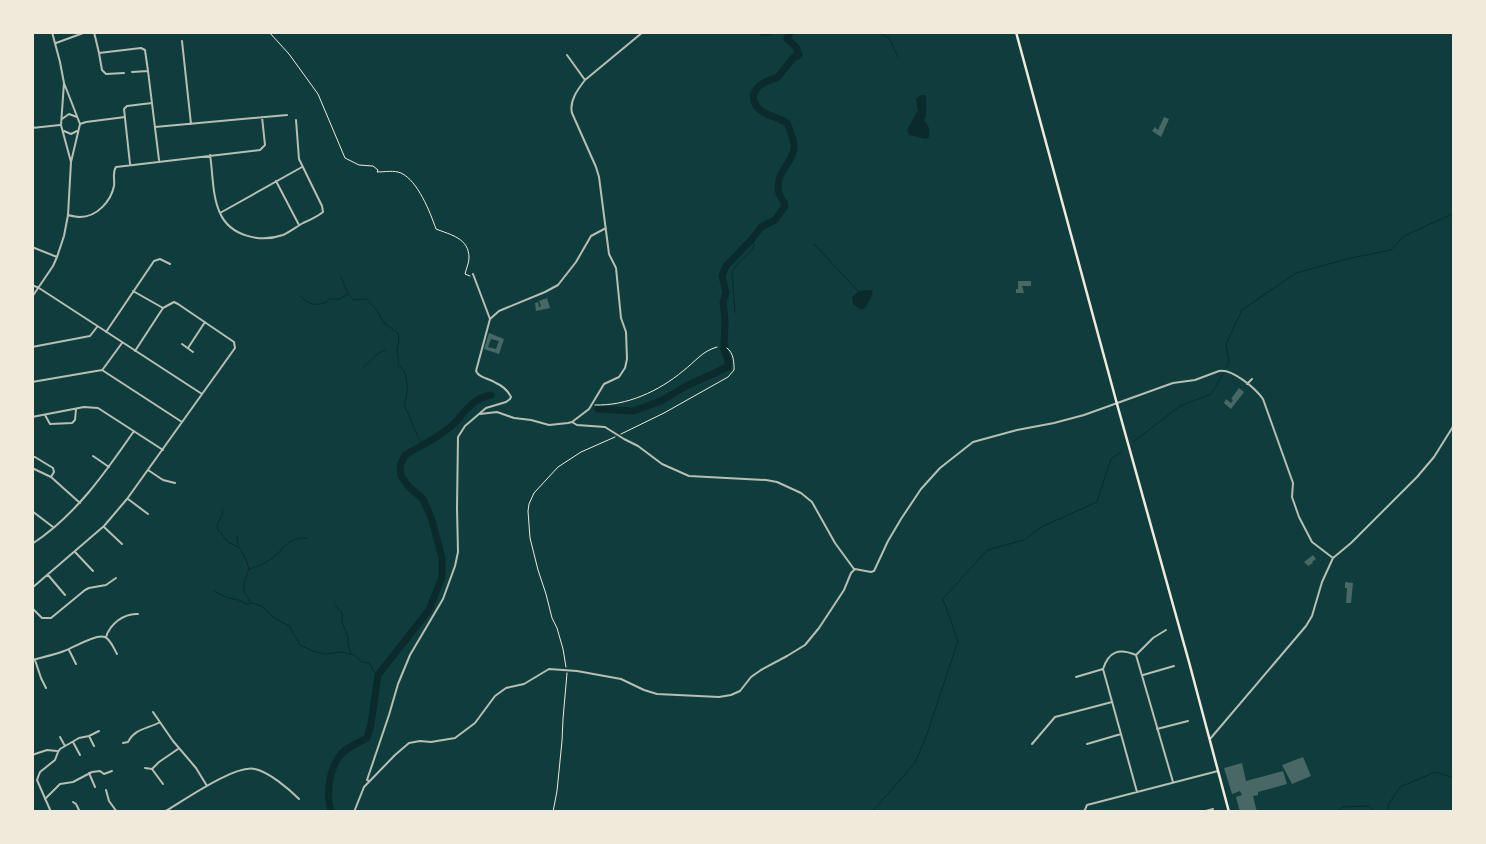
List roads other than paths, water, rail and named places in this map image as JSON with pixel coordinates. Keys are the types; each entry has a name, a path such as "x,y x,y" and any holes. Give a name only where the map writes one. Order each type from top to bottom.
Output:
{"main road":[{"path":"1016,32 1229,812"}],"street":[{"path":"32,298 57,257 64,236 68,216 71,162 80,124 64,83 56,42 52,32"},
{"path":"56,42 86,32"},
{"path":"94,32 100,53 102,70 106,74 124,73"},
{"path":"480,414 497,412 514,418 549,425 572,422 589,409 604,384 619,377 627,363 626,332 621,318 616,268 609,254 596,167 571,105 578,88 585,80 643,32"},
{"path":"182,41 191,124"},
{"path":"100,53 141,48 146,50 159,161"},
{"path":"567,55 585,80"},
{"path":"132,72 148,71"},
{"path":"64,83 61,125 71,162"},
{"path":"130,164 124,109 127,106 152,103"},
{"path":"62,119 69,114 78,117"},
{"path":"155,128 287,115"},
{"path":"80,124 125,117"},
{"path":"68,216 82,217 92,214 102,207 110,197 116,167 260,150 265,145 262,118"},
{"path":"210,155 220,213 234,229 241,234 256,239 284,234 321,214 323,209 299,159 296,120"},
{"path":"32,128 61,125"},
{"path":"63,130 71,134 79,129"},
{"path":"220,213 302,167"},
{"path":"276,181 299,225"},
{"path":"369,781 367,780 398,684 410,655 444,598 455,566 458,552 458,437 465,426 486,408 506,402 511,397 502,386 480,376 476,371 490,319 499,311 558,285 576,262 591,236 606,228"},
{"path":"32,247 57,257"},
{"path":"106,332 154,261 160,259 170,264"},
{"path":"473,275 490,319"},
{"path":"32,285 202,394"},
{"path":"134,291 163,308"},
{"path":"33,587 104,526 127,499 235,348 234,342 174,302 163,308 135,351"},
{"path":"188,348 205,322"},
{"path":"32,347 90,336 98,326"},
{"path":"102,370 122,343"},
{"path":"182,344 193,352"},
{"path":"32,382 102,370 182,422"},
{"path":"572,422 577,425 606,427 618,436 638,446 662,464 689,476 766,480 777,482 801,493 812,502 831,536 855,570 871,572 874,571 900,519 921,489 940,468 964,448 982,439 1062,421 1173,384 1195,380 1222,370 1230,372 1255,389 1263,399 1293,483 1292,497 1299,517 1312,542 1333,558"},
{"path":"1247,384 1252,379"},
{"path":"32,417 87,407 98,408 163,450"},
{"path":"45,415 50,424 72,423 75,420 76,409"},
{"path":"1210,739 1306,626 1312,616 1322,582 1333,558 1351,543 1434,458 1454,425"},
{"path":"32,544 80,503 109,467 134,431"},
{"path":"93,456 109,467"},
{"path":"32,457 53,468 54,472 51,477"},
{"path":"32,468 51,477 80,503"},
{"path":"148,470 163,480 175,483"},
{"path":"127,499 148,514"},
{"path":"32,511 53,527"},
{"path":"104,526 122,544"},
{"path":"75,552 93,571"},
{"path":"354,812 364,787 409,743 455,738 474,723 495,696 506,688 520,686 549,669 621,678 644,690 657,694 719,697 740,691 751,677 805,645 829,613 855,570"},
{"path":"48,575 65,595"},
{"path":"33,609 42,618 51,618 85,590 106,585 116,578"},
{"path":"106,638 109,630 120,618 131,613 138,614"},
{"path":"1136,656 1153,638 1166,630"},
{"path":"46,688 34,660 99,637 106,638 117,654"},
{"path":"110,650 114,648"},
{"path":"68,649 75,658 76,664"},
{"path":"1137,792 1103,669 1106,661 1112,654 1120,651 1136,656 1173,782"},
{"path":"1142,676 1174,666"},
{"path":"1076,677 1103,669"},
{"path":"1032,744 1055,717 1112,702"},
{"path":"153,712 196,768 207,786"},
{"path":"1158,729 1188,721"},
{"path":"123,743 128,742 140,730 160,722"},
{"path":"51,812 36,779 40,772 56,760 58,752 64,746 81,737 89,736 99,731"},
{"path":"1087,744 1121,734"},
{"path":"89,736 94,746"},
{"path":"60,737 64,746"},
{"path":"73,742 80,755"},
{"path":"128,742 131,745"},
{"path":"152,769 159,761 179,748"},
{"path":"32,754 47,750 58,752"},
{"path":"145,768 152,769 160,776 163,784"},
{"path":"164,812 226,776 239,770 253,768 286,786 299,799"},
{"path":"45,799 60,784 73,782 89,773 100,771 104,774 112,770"},
{"path":"1084,812 1086,805 1218,771"},
{"path":"89,773 96,787"},
{"path":"106,790 109,801 117,812"},
{"path":"73,802 80,812"},
{"path":"1202,812 1213,809"}],"water":[{"path":"921,95 926,97 926,116 924,120 928,126 929,137 926,139 909,135 907,130 918,111 916,99"},
{"path":"871,290 873,293 866,307 862,310 853,304 852,297 859,291"}],"waterway":[{"path":"763,32 769,32"},
{"path":"598,409 633,411 661,401 688,385 728,367 728,360 724,350 725,321 723,302 726,293 722,276 726,266 761,227 775,220 785,206 778,191 778,182 793,154 793,139 787,123 759,109 753,97 754,92 760,86 777,78 793,58 799,55 796,47 787,39 790,32"},
{"path":"862,32 869,34 873,32"},
{"path":"877,32 889,38 898,57"},
{"path":"1226,367 1229,363 1226,344 1242,310 1296,273 1351,258 1391,250 1404,236 1454,213"},
{"path":"735,312 732,272 736,265 751,251 754,246 752,239"},
{"path":"814,244 858,291"},
{"path":"341,277 348,294"},
{"path":"300,296 307,302 314,304 322,304 330,299 340,299 348,294 354,300 366,299 376,309 384,323 398,333 398,365 404,371 407,383 404,405 422,445"},
{"path":"363,367 379,353 386,350"},
{"path":"1133,442 1180,406 1211,394 1223,374"},
{"path":"331,812 329,791 335,764 344,751 367,738 371,724 378,675 429,610 442,577 442,558 431,517 423,499 409,487 401,476 400,466 405,455 444,432 471,404 491,395"},
{"path":"872,812 915,763 927,734 958,641 943,599 987,550 1024,540 1041,527 1097,502 1111,459 1121,452"},
{"path":"222,510 223,514 217,525 218,530 229,543 239,547 245,557 249,569 244,583 244,592 251,603 262,606 273,617 289,626 300,645 325,654 342,652 354,655 362,662 369,663 378,675"},
{"path":"237,536 238,545"},
{"path":"249,569 261,565 274,557 289,542 300,538 308,538"},
{"path":"214,591 228,598 239,600 246,604 250,603"},
{"path":"335,605 342,613 342,622 348,637 351,653"},
{"path":"1389,812 1388,805 1400,787 1435,772 1454,778"},
{"path":"1336,812 1343,807 1369,806 1375,812"}]}
